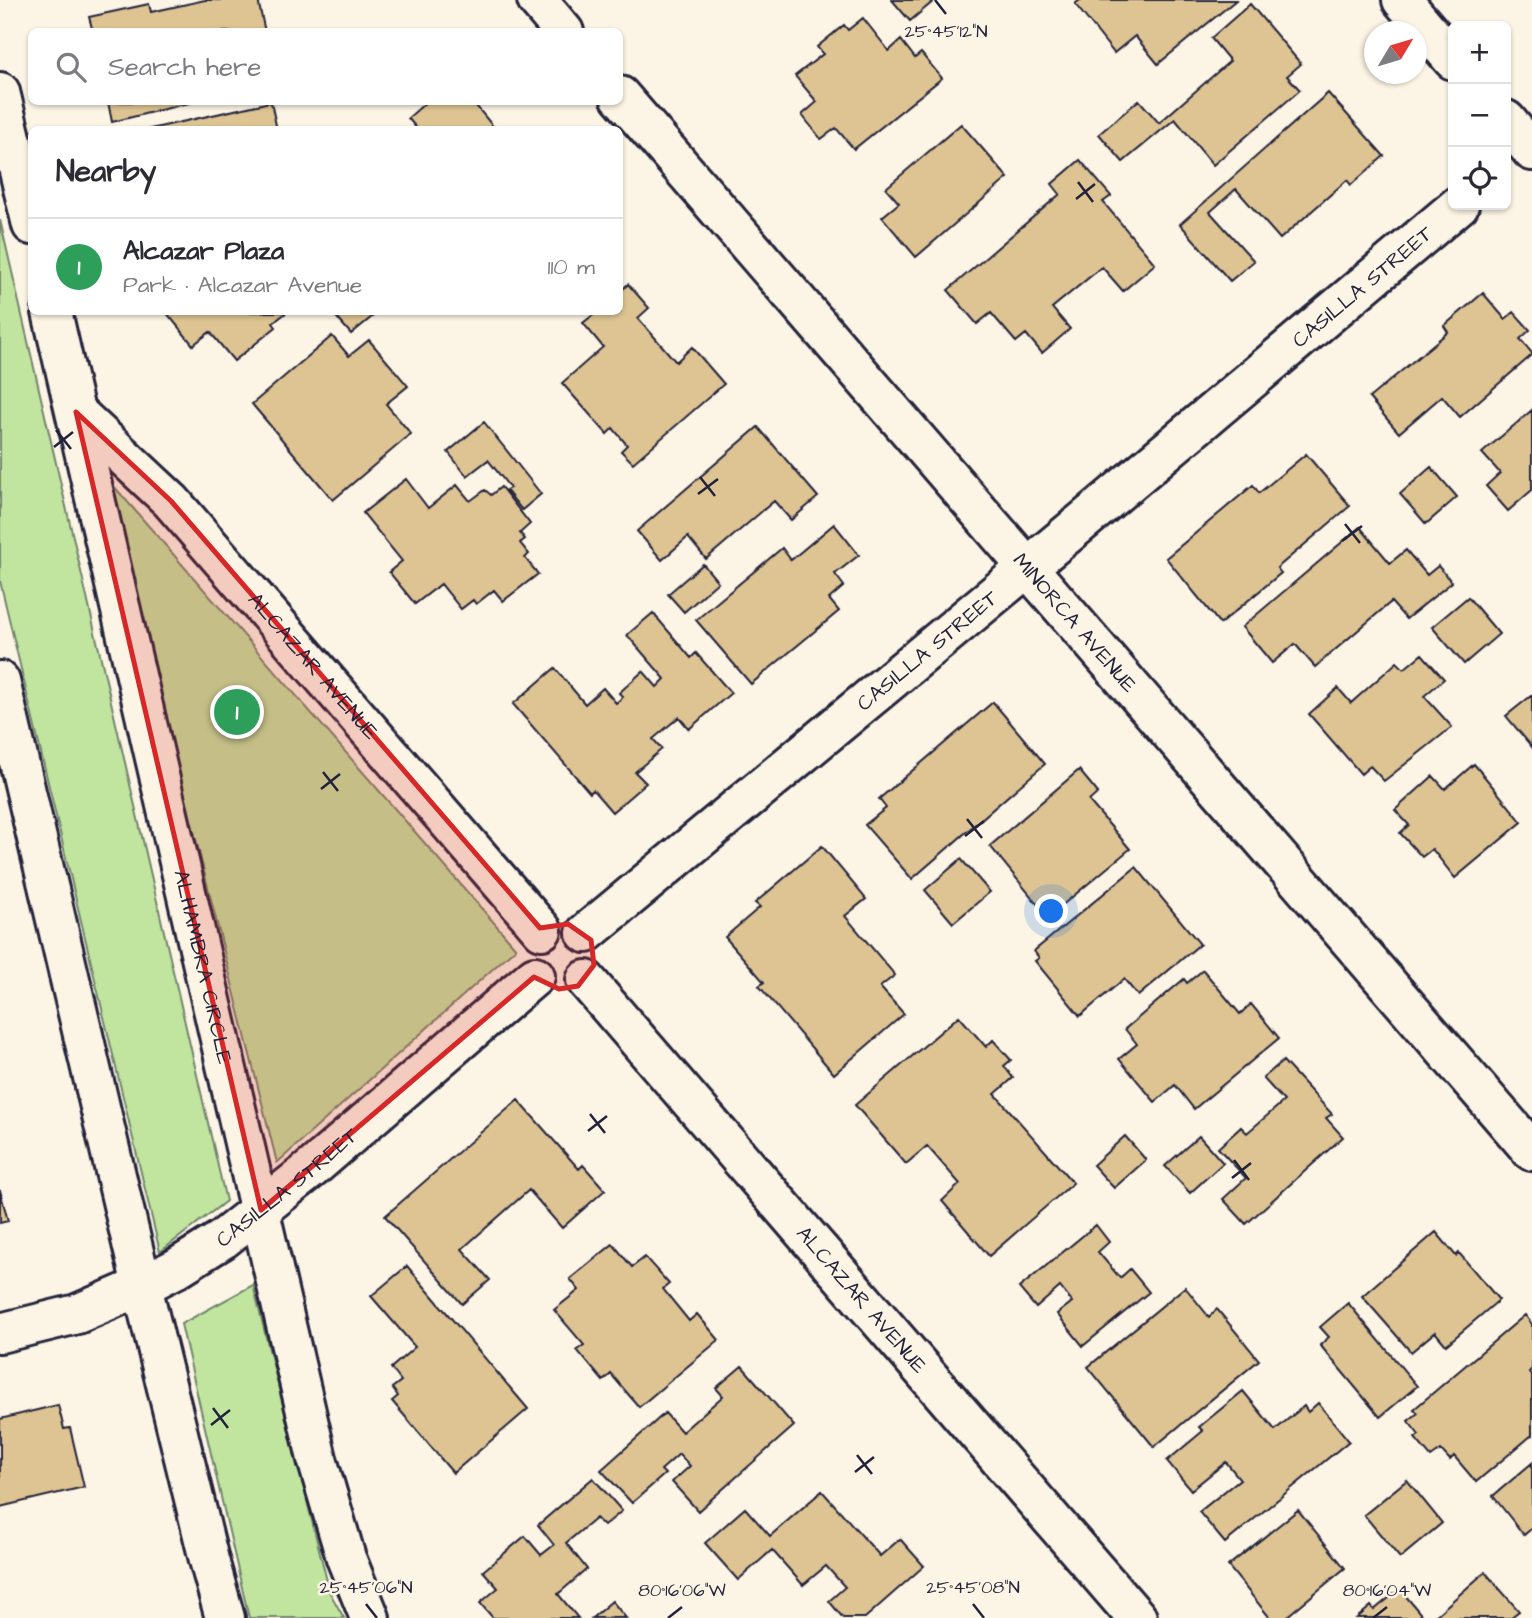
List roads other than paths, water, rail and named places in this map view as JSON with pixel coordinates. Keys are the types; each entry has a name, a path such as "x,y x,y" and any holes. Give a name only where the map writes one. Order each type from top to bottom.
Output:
{"street":[{"path":"537,0 561,28"},
{"path":"1402,0 1448,54"},
{"path":"0,92 28,208"},
{"name":"MINORCA AVENUE","path":"623,99 1532,1151"},
{"name":"CASILLA STREET","path":"586,933 1454,210"},
{"name":"ALHAMBRA CIRCLE","path":"53,315 317,1459 346,1558 370,1618"},
{"name":"ALCAZAR AVENUE","path":"76,412 171,500 542,930"},
{"path":"0,681 142,1286 225,1618"},
{"path":"559,923 569,924 586,933 591,940 595,957 586,980 569,989 559,989 550,987 535,976 529,951 542,930 559,923"},
{"name":"CASILLA STREET","path":"0,1333 77,1314 142,1286 223,1239 310,1170 535,976"},
{"name":"ALCAZAR AVENUE","path":"586,980 1137,1618"}],"place":[{"name":"Alcazar Plaza","path":"237,712"}]}
